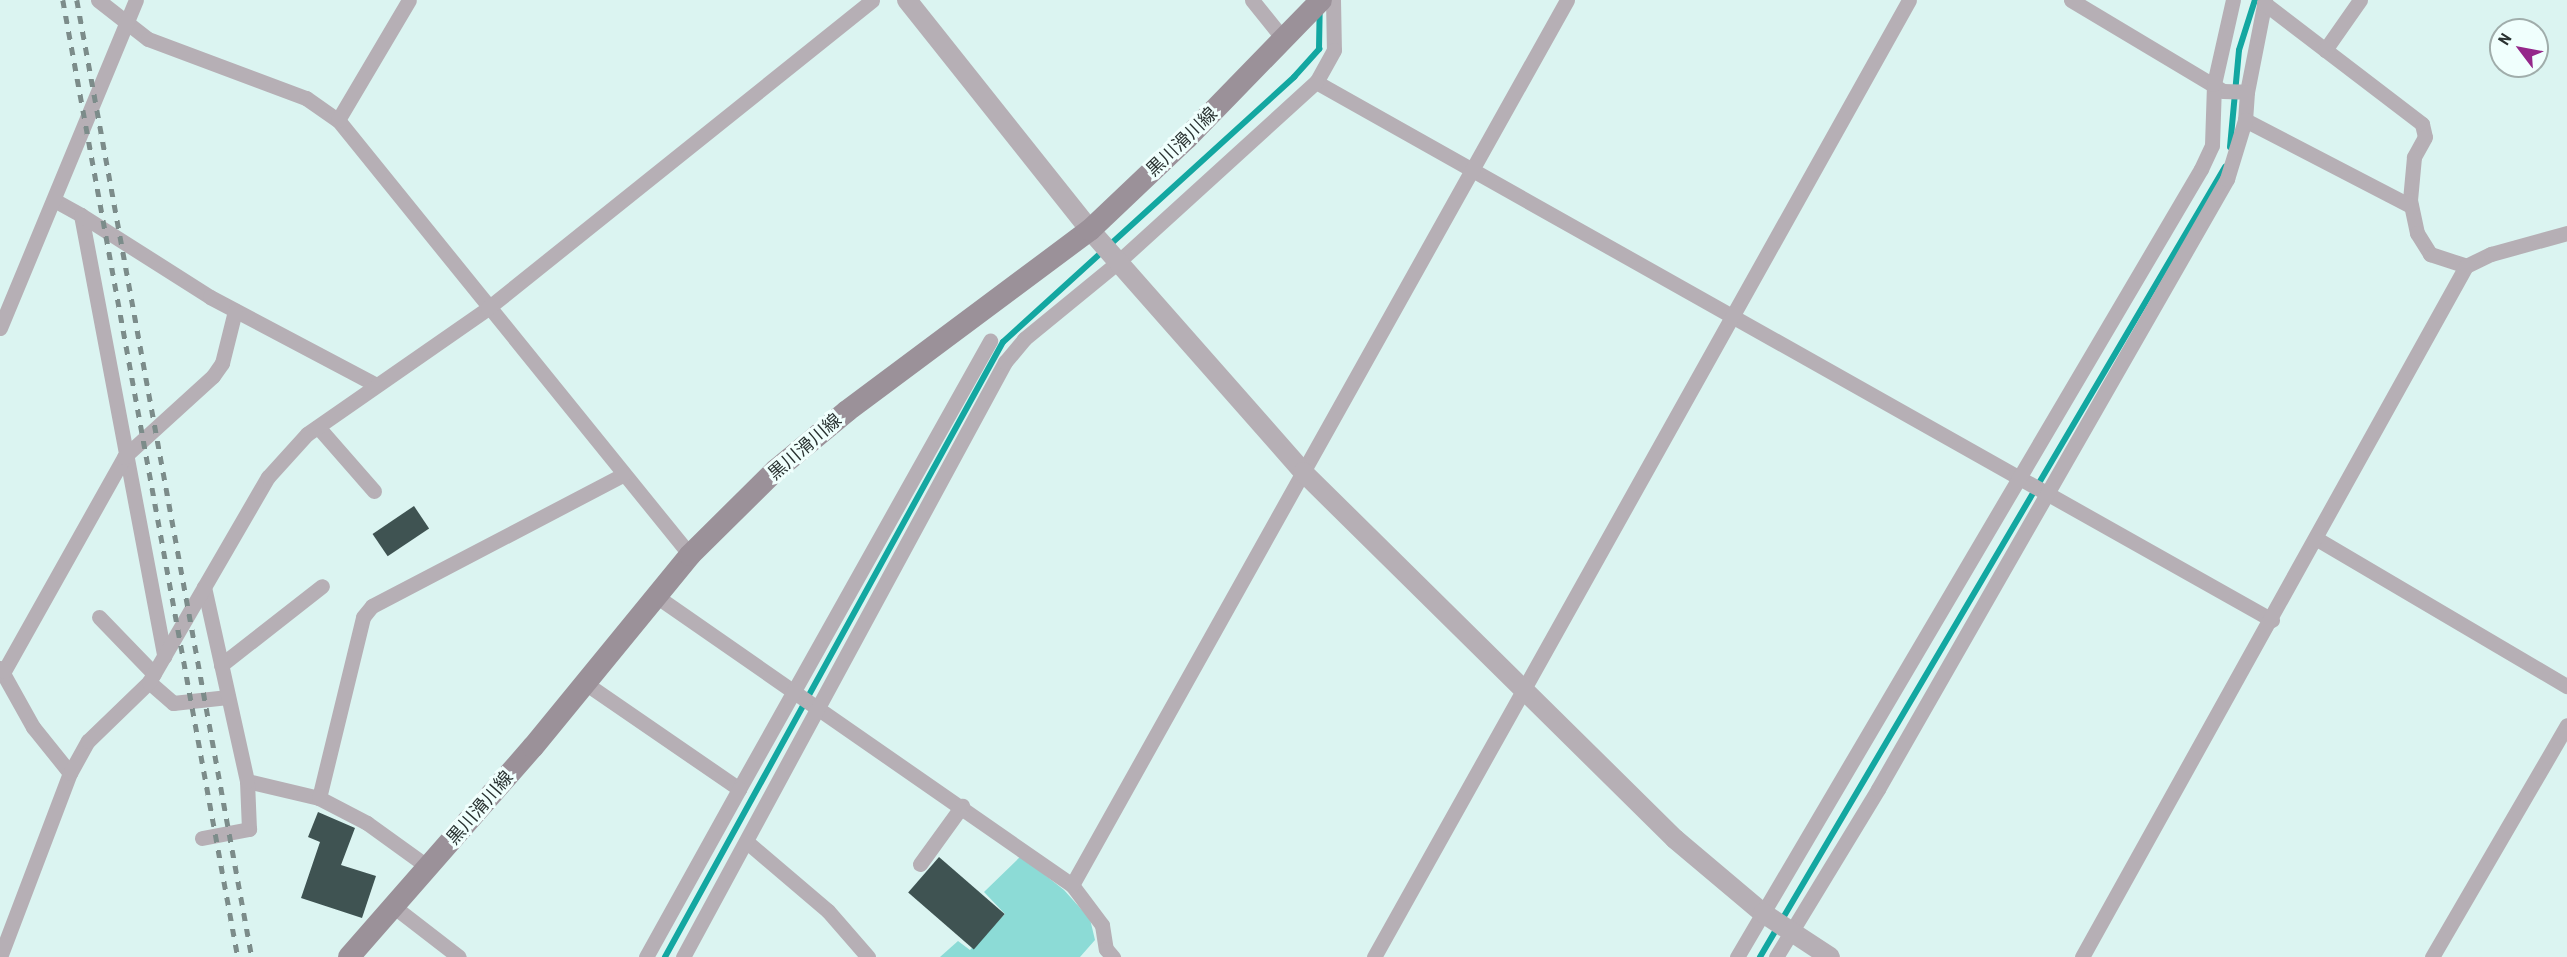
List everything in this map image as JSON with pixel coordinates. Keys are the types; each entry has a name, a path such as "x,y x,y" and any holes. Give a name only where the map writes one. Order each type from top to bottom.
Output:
{"main road":[{"name":"黒川滑川線","path":"349,957 585,683 690,555 776,470 847,411 1090,230 1284,40 1321,0"}],"street":[{"path":"98,0 127,20 148,39 306,98 338,120 690,555"},
{"path":"0,328 136,0"},
{"path":"338,120 409,0"},
{"path":"0,957 70,773 88,741 151,678 268,477 318,427 488,308 872,0"},
{"path":"908,0 1090,230 1304,472 1675,839 1766,915 1830,957"},
{"path":"1252,0 1284,40"},
{"path":"683,957 822,708 1005,362 1024,339 1118,262 1316,82 1334,50 1333,0"},
{"path":"1072,885 1304,472 1468,170 1567,0"},
{"path":"1374,957 1909,0"},
{"path":"2071,0 2218,88 2244,92"},
{"path":"1737,957 1766,915 2201,169 2212,145 2218,88 2233,0"},
{"path":"2325,50 2360,0"},
{"path":"1776,957 2048,494 2227,179 2245,120 2244,92 2265,2 2422,124 2425,137 2414,157 2411,206 2416,233 2430,255 2466,266"},
{"path":"1316,82 1468,170 2272,620"},
{"path":"2245,120 2411,206"},
{"path":"54,200 235,311 376,385"},
{"path":"81,215 124,457 164,656"},
{"path":"2082,957 2318,539 2466,266 2491,254 2567,233"},
{"path":"70,773 33,727 2,669 124,457 213,376 222,363 235,311"},
{"path":"646,957 990,341"},
{"path":"318,427 374,491"},
{"path":"319,798 363,617 372,606 624,474"},
{"path":"2318,539 2567,686"},
{"path":"221,665 322,586"},
{"path":"202,838 249,829 247,781 204,587"},
{"path":"656,596 822,708 1072,885 1102,925 1106,954"},
{"path":"99,618 173,703 228,697"},
{"path":"585,683 739,789"},
{"path":"2432,957 2567,725"},
{"path":"247,781 319,798 367,823 428,867"},
{"path":"920,864 962,806"},
{"path":"747,842 828,911 868,957"},
{"path":"393,906 459,957"}],"shaded area":[{"path":"1021,856 1064,890 1090,919 1095,940 1080,957 940,957 958,941 970,950 1005,914 984,892"}],"building":[{"path":"414,506 429,528 388,556 373,534"},
{"path":"318,812 355,828 341,865 376,876 362,918 301,898 320,842 308,837"},
{"path":"939,857 1005,914 974,950 908,892"}],"waterway":[{"path":"2230,147 2239,50 2255,0"},
{"path":"665,957 1003,342 1294,77 1319,49 1320,10"},
{"path":"1760,957 2225,167"}],"railway":[{"path":"63,0 238,957"},
{"path":"77,0 252,957"}]}
